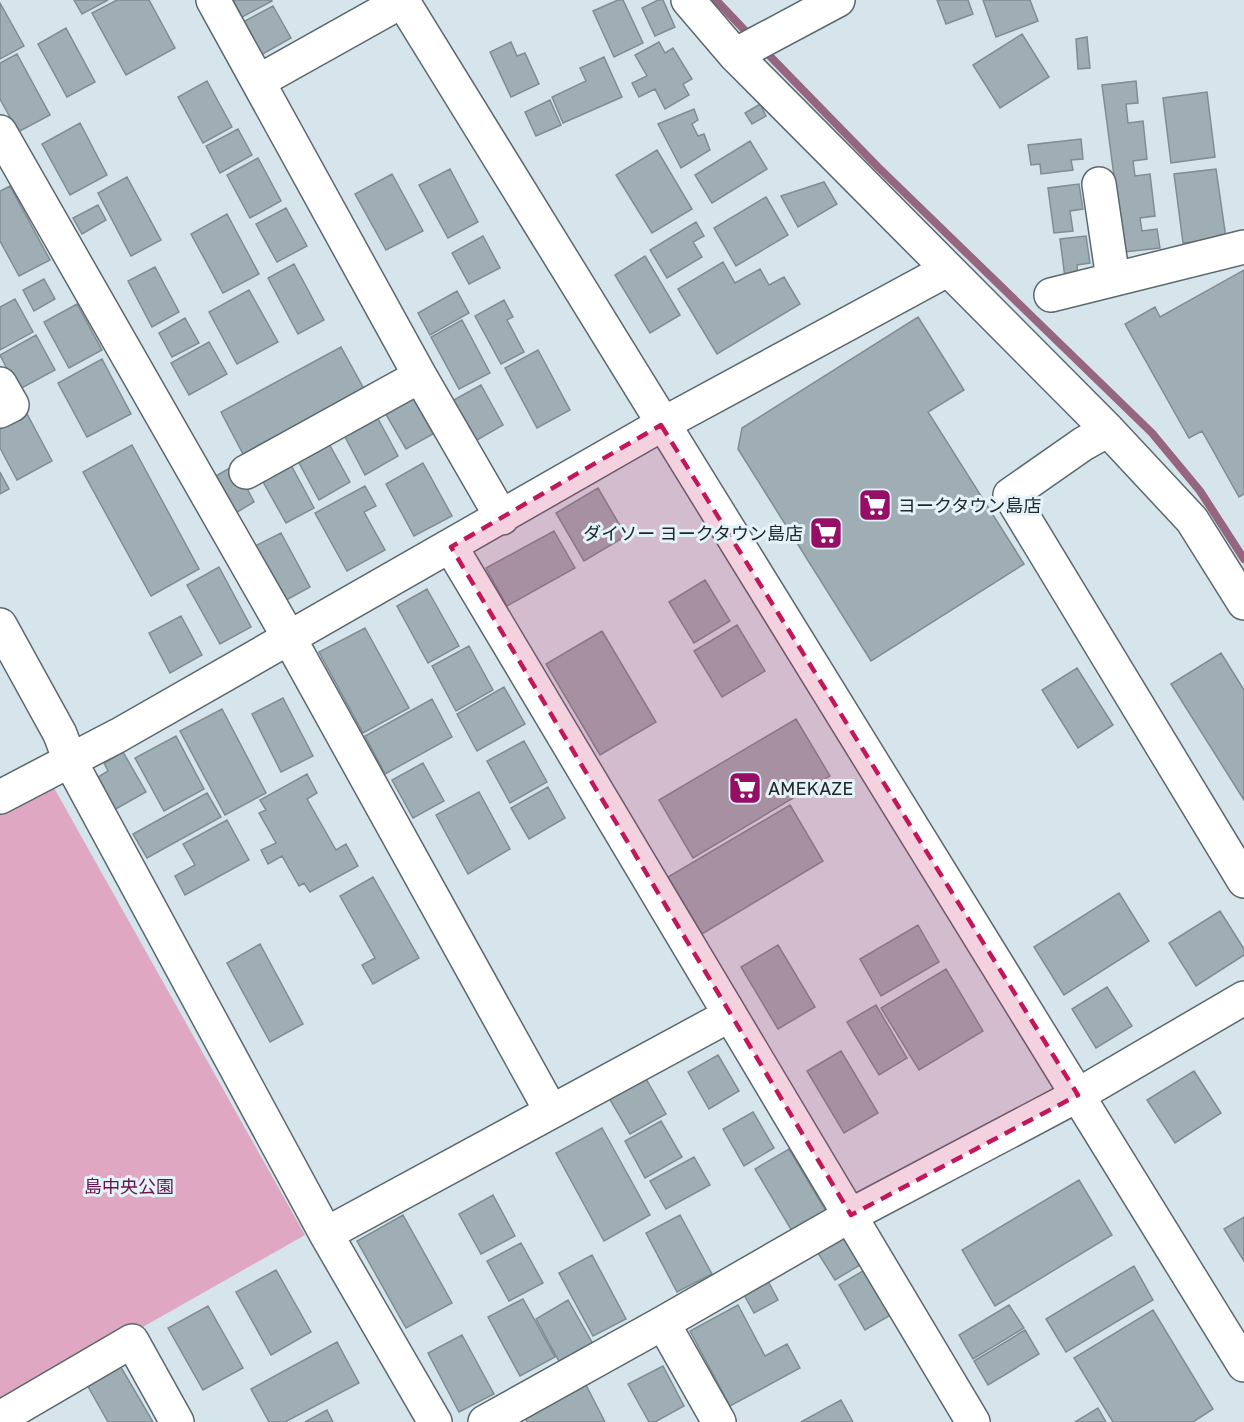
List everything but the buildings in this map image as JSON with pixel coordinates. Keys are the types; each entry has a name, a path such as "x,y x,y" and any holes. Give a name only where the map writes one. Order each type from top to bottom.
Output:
{"street":[{"path":"213,0 420,376 502,518"},
{"path":"688,0 735,55 1108,430 1192,520 1244,603"},
{"path":"735,55 838,0"},
{"path":"259,81 408,2 661,424 1244,1365"},
{"path":"0,132 288,636 551,1111"},
{"path":"1099,184 1113,279"},
{"path":"1051,295 1244,247"},
{"path":"0,797 70,761 288,636 451,547 661,424 947,270"},
{"path":"246,472 420,376"},
{"path":"0,384 12,405 0,411"},
{"path":"1108,430 1083,444 1010,495 1244,881"},
{"path":"451,547 728,1016 851,1215 973,1422"},
{"path":"0,625 60,734 70,761 326,1234 435,1422"},
{"path":"485,1422 851,1215 1078,1095 1244,998"},
{"path":"326,1234 728,1016"},
{"path":"663,1323 719,1422"},
{"path":"0,1418 132,1341 177,1422"}],"highlighted area":[{"path":"661,425 1078,1095 851,1215 451,547"}],"green space":[{"name":"島中央公園","path":"53,786 305,1235 0,1408 0,813"}],"waterway":[{"path":"716,0 753,39"},
{"path":"762,48 878,167 1152,433 1200,491 1244,559"}],"place":[{"name":"ヨークタウン島店","path":"875,505"},
{"name":"ダイソー ヨークタウン島店","path":"826,533"},
{"name":"AMEKAZE","path":"745,788"}]}
